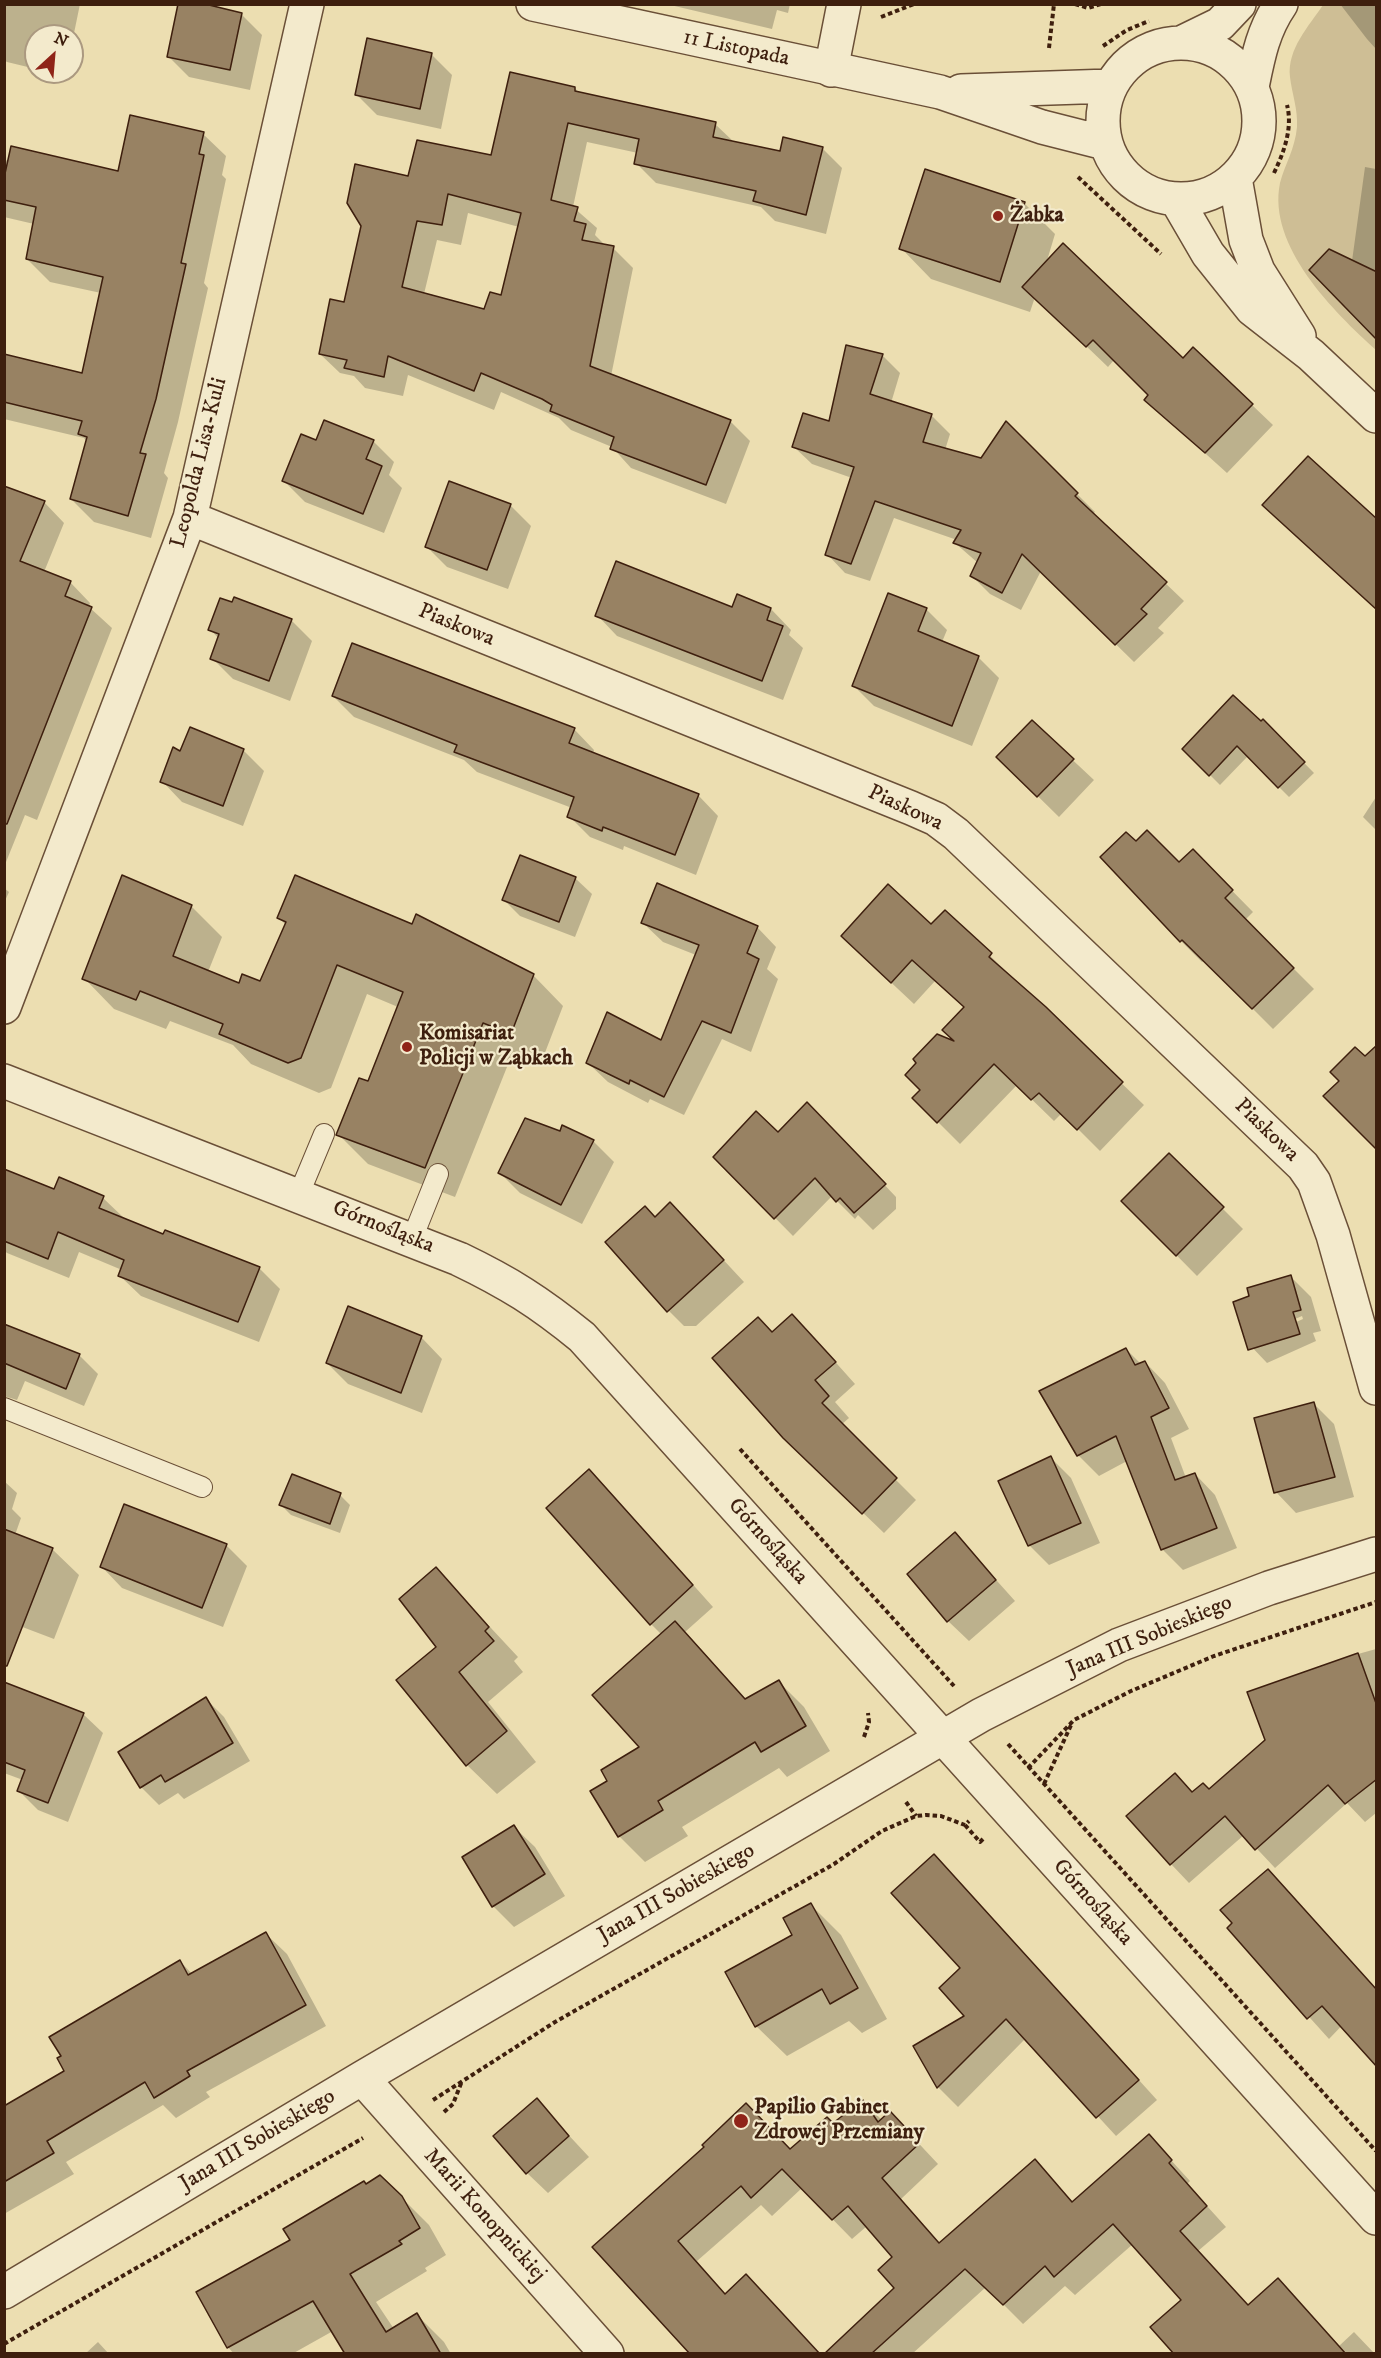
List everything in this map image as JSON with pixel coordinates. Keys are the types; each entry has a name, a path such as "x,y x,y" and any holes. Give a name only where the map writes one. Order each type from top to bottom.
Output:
{"street":[{"name":"Leopolda Lisa-Kuli","path":"4,1007 190,519 307,4"},
{"name":"11 Listopada","path":"533,4 940,92"},
{"path":"1184,42 1220,24 1239,4"},
{"path":"1251,87 1260,44 1268,23 1281,4"},
{"path":"831,70 857,13"},
{"path":"1184,42 1202,44 1219,52 1234,63 1251,87 1259,111 1259,129 1247,164 1235,178 1218,190 1197,198 1176,200 1153,194 1131,182 1115,164 1105,142 1102,124 1104,105 1110,86 1132,58 1165,43 1184,42"},
{"path":"940,92 1110,86"},
{"path":"940,92 1042,127 1105,142"},
{"path":"1235,178 1246,240 1258,271 1311,355"},
{"path":"1176,200 1208,254 1252,309 1311,355 1377,416"},
{"name":"Piaskowa","path":"190,519 911,808 950,829 1303,1166 1314,1182 1333,1235 1377,1388"},
{"name":"Górnośląska","path":"4,1081 412,1239 508,1282 536,1300 582,1337 1377,2218"},
{"name":"Jana III Sobieskiego","path":"4,2292 362,2078 981,1715 1119,1645 1269,1588 1377,1554"},
{"name":"Marii Konopnickiej","path":"362,2078 607,2354"}],"lane":[{"path":"299,1194 324,1134"},
{"path":"412,1239 438,1174"},
{"path":"4,1407 202,1487"}],"path":[{"path":"857,13 914,4"},
{"path":"1047,59 1054,4"},
{"path":"1075,4 1088,8 1101,4"},
{"path":"1101,48 1127,30 1150,20"},
{"path":"1271,181 1283,154 1288,134 1286,102"},
{"path":"1069,169 1175,267 1208,254"},
{"path":"4,2344 367,2136 380,2140 490,2061 644,1974 694,1941 834,1864 882,1832 916,1816 926,1815 941,1816 964,1825 1030,1767 1074,1719 1131,1691 1214,1656 1377,1602"},
{"path":"1014,1750 1377,2151"}],"shaded area":[{"path":"1323,5 1376,5 1376,350 1341,317 1307,276 1284,230 1279,207 1280,183 1297,127 1290,77 1292,57 1300,38"}],"building":[{"path":"178,4 205,4 242,13 230,70 167,57"},
{"path":"367,38 432,53 420,109 355,95"},
{"path":"510,72 575,87 575,91 716,122 713,137 780,151 783,137 823,147 806,215 753,201 756,191 634,164 639,139 568,123 551,200 578,207 574,221 586,224 582,240 614,246 590,366 731,420 706,485 610,449 614,437 550,411 552,405 542,399 481,373 474,391 388,356 384,377 344,368 347,360 319,354 330,299 344,302 361,226 347,203 355,164 408,176 417,140 491,155","holes":["448,194 521,213 501,295 490,292 484,309 402,287 417,221 442,225"]},
{"path":"130,115 204,132 199,154 204,155 181,263 186,264 156,399 140,453 146,454 128,516 70,499 87,437 78,434 82,421 4,402 4,354 82,373 103,277 26,259 36,207 4,200 4,178 11,146 118,171"},
{"path":"925,169 1025,202 1000,282 899,249"},
{"path":"1063,243 1183,358 1193,347 1253,404 1205,453 1144,400 1148,395 1093,340 1086,347 1022,287"},
{"path":"1329,249 1377,272 1377,340 1309,270"},
{"path":"846,345 883,354 870,394 932,414 923,442 981,458 1006,421 1078,493 1075,496 1167,582 1141,609 1147,614 1115,645 1022,554 1002,593 970,576 981,553 953,543 961,530 875,501 851,564 825,555 854,467 792,447 803,413 829,421"},
{"path":"324,420 374,440 366,459 382,466 363,514 282,481 301,434 316,440"},
{"path":"1308,456 1377,519 1377,610 1262,505"},
{"path":"449,481 511,504 487,570 425,547"},
{"path":"4,486 45,501 20,561 71,581 65,596 92,607 7,824 4,824"},
{"path":"616,561 732,607 737,594 771,608 767,620 783,626 762,681 595,616"},
{"path":"888,593 927,608 918,631 979,656 952,726 852,686"},
{"path":"234,597 292,619 269,681 210,659 219,634 208,630 220,598 232,602"},
{"path":"352,643 575,728 569,743 699,794 675,855 603,827 602,831 567,817 574,797 454,752 457,745 332,696"},
{"path":"1233,695 1261,721 1263,719 1305,762 1278,788 1237,746 1209,776 1182,749"},
{"path":"1032,720 1074,759 1037,797 996,757"},
{"path":"190,727 244,749 223,806 160,782 173,747 180,751"},
{"path":"1147,830 1179,862 1193,849 1233,890 1225,898 1294,968 1252,1009 1182,940 1180,942 1100,857 1126,832 1136,841"},
{"path":"520,855 576,877 559,922 502,900"},
{"path":"122,875 192,905 173,956 239,983 242,974 260,981 286,922 277,918 295,875 412,924 416,914 534,974 511,1034 483,1023 425,1168 336,1135 359,1078 368,1081 403,992 337,965 301,1058 288,1063 219,1034 223,1024 140,991 136,1000 82,979"},
{"path":"657,883 758,926 747,953 759,959 731,1033 702,1021 664,1097 630,1080 629,1084 586,1063 607,1012 661,1040 699,945 641,923"},
{"path":"888,884 931,924 945,910 992,953 989,957 1046,1007 1123,1082 1077,1130 1039,1093 1031,1100 994,1064 937,1123 912,1098 920,1090 905,1075 916,1063 913,1059 937,1034 954,1041 942,1030 964,1007 912,960 891,983 841,936"},
{"path":"1377,1045 1377,1150 1323,1096 1339,1081 1330,1072 1355,1047 1365,1056"},
{"path":"807,1102 886,1184 854,1213 840,1198 836,1202 815,1178 774,1219 713,1157 756,1111 778,1132"},
{"path":"525,1118 560,1131 562,1125 594,1140 561,1205 498,1173"},
{"path":"1169,1153 1224,1207 1176,1256 1121,1201"},
{"path":"4,1169 54,1189 59,1177 104,1196 99,1208 163,1234 165,1230 260,1267 238,1322 118,1276 124,1260 58,1232 48,1259 4,1241"},
{"path":"670,1202 724,1260 667,1312 605,1242 645,1206 655,1217"},
{"path":"1291,1275 1301,1310 1293,1312 1300,1334 1248,1350 1233,1302 1249,1296 1247,1288"},
{"path":"348,1306 422,1336 401,1393 326,1363"},
{"path":"792,1314 836,1362 815,1380 829,1396 822,1403 897,1478 862,1514 783,1438 712,1358 758,1317 772,1332"},
{"path":"4,1324 80,1354 66,1389 4,1363"},
{"path":"1126,1348 1135,1365 1145,1361 1169,1408 1151,1417 1175,1480 1195,1473 1217,1528 1161,1550 1116,1436 1077,1456 1039,1391"},
{"path":"1314,1402 1335,1477 1274,1493 1254,1418"},
{"path":"1051,1456 1081,1523 1028,1546 998,1481"},
{"path":"589,1469 693,1585 650,1625 546,1508"},
{"path":"292,1474 341,1493 330,1524 279,1505"},
{"path":"124,1504 227,1544 202,1608 100,1567"},
{"path":"4,1529 53,1548 7,1666 4,1666"},
{"path":"955,1532 996,1580 947,1622 907,1574"},
{"path":"436,1567 489,1627 485,1631 494,1641 459,1672 507,1731 466,1766 396,1680 436,1647 399,1599"},
{"path":"675,1621 745,1699 779,1680 806,1726 761,1752 755,1742 658,1801 663,1810 618,1837 590,1791 607,1781 601,1770 639,1747 592,1695"},
{"path":"1358,1653 1377,1706 1377,1779 1345,1804 1328,1785 1255,1850 1225,1816 1170,1865 1126,1816 1175,1773 1192,1792 1203,1783 1209,1789 1265,1740 1247,1692"},
{"path":"4,1682 84,1713 48,1803 17,1791 25,1770 4,1762"},
{"path":"206,1697 233,1743 165,1782 161,1775 140,1788 118,1752"},
{"path":"514,1825 545,1874 492,1907 462,1857"},
{"path":"934,1854 1139,2080 1096,2118 1006,2019 937,2088 913,2046 964,2016 939,1988 960,1968 891,1893"},
{"path":"1268,1869 1377,1990 1377,2067 1322,2006 1307,2019 1227,1928 1232,1923 1220,1910"},
{"path":"811,1903 858,1988 830,2004 822,1989 755,2027 725,1972 792,1935 783,1918"},
{"path":"266,1932 306,2005 187,2071 190,2076 154,2098 145,2082 47,2141 54,2153 4,2182 4,2106 64,2071 57,2058 61,2056 49,2037 180,1960 188,1975"},
{"path":"537,2098 569,2136 526,2174 493,2136"},
{"path":"863,2100 878,2122 890,2111 920,2143 882,2178 939,2243 1035,2159 1072,2202 1149,2134 1172,2160 1169,2163 1207,2206 1180,2231 1248,2305 1278,2278 1346,2354 1174,2354 1150,2327 1181,2300 1113,2224 1054,2277 1045,2266 1003,2305 965,2269 871,2354 824,2354 894,2288 878,2270 892,2257 848,2206 832,2220 782,2169 751,2198 741,2186 678,2241 725,2294 746,2274 820,2354 690,2354 592,2247 704,2147 702,2145 746,2103 790,2149 827,2117 833,2123"},
{"path":"380,2175 402,2196 420,2228 399,2241 402,2244 350,2274 386,2332 417,2313 441,2354 345,2354 313,2301 227,2348 196,2292 290,2240 283,2229 364,2181 366,2184"}],"place":[{"name":"Żabka","path":"998,216"},
{"name":"Komisariat Policji w Ząbkach","path":"407,1047"},
{"name":"Papilio Gabinet Zdrowej Przemiany","path":"741,2121"}]}
